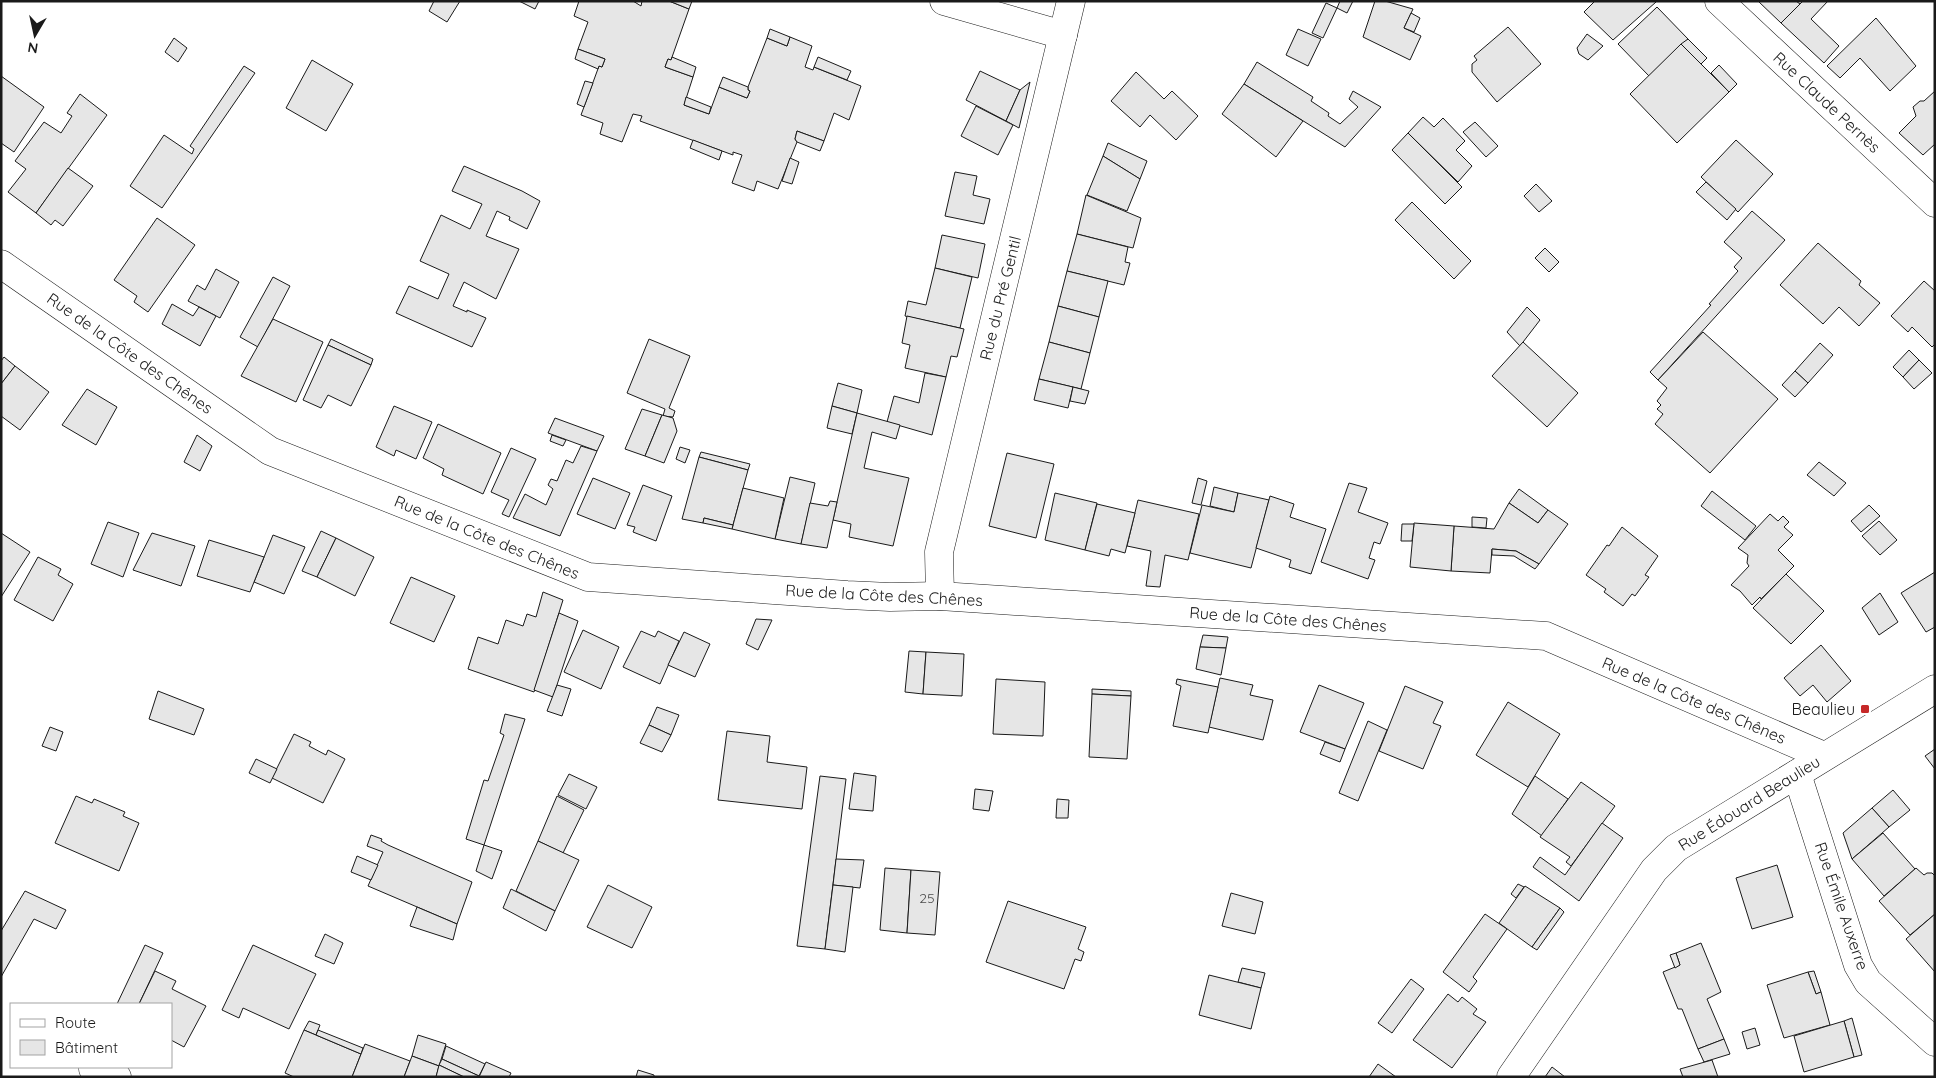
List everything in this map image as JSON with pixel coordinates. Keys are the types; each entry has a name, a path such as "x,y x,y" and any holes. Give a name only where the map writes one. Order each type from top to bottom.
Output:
{"street":[{"path":"944,1 1063,35"},
{"name":"Rue du Pré Gentil","path":"940,596 938,552 1071,1"},
{"name":"Rue Claude Pernès","path":"1719,1 1935,203"},
{"name":"Rue de la Côte des Chênes","path":"1,264 270,451 588,577 847,595 890,597 940,596 1546,636 1824,756"},
{"name":"Rue Édouard Beaulieu","path":"1511,1077 1654,870 1676,848 1935,689"},
{"name":"Rue Émile Auxerre","path":"1798,774 1858,965 1868,982 1935,1042"}],"building":[{"path":"434,1 460,1 447,22 429,11"},
{"path":"519,1 539,1 535,9"},
{"path":"579,1 633,1 641,6 642,1 669,1 689,9 671,60 668,59 665,67 693,77 684,105 709,114 719,87 747,98 750,91 748,87 767,38 787,46 790,37 812,46 805,67 813,70 814,67 861,86 849,120 834,113 824,141 797,131 795,139 797,142 778,189 757,181 754,191 732,183 742,155 733,152 733,155 640,121 642,116 633,114 622,142 600,134 603,123 581,115 599,66 602,67 605,59 578,49 588,22 574,16"},
{"path":"669,1 692,1 689,9"},
{"path":"1340,1 1353,1 1347,13 1337,8"},
{"path":"1375,1 1385,1 1413,9 1404,28 1421,36 1410,60 1363,37"},
{"path":"1595,1 1656,2 1613,40 1584,12"},
{"path":"1758,1 1796,1 1800,4 1781,23"},
{"path":"1803,1 1828,1 1811,19 1839,46 1824,63 1781,23"},
{"path":"1326,3 1337,8 1323,38 1312,33"},
{"path":"1657,7 1688,39 1649,76 1618,44"},
{"path":"1411,13 1420,18 1414,32 1404,28"},
{"path":"1876,18 1916,66 1890,91 1860,58 1840,78 1827,66"},
{"path":"1508,27 1541,64 1497,102 1472,72 1472,64 1477,60 1474,56"},
{"path":"770,29 790,37 787,46 767,38"},
{"path":"1298,29 1321,39 1308,66 1286,55"},
{"path":"1587,34 1603,46 1588,60 1579,54 1577,48"},
{"path":"174,38 187,48 178,62 165,52"},
{"path":"1688,39 1707,58 1701,64 1681,44"},
{"path":"1681,44 1729,92 1677,143 1630,94"},
{"path":"578,49 605,59 602,67 599,66 598,69 575,59"},
{"path":"672,57 696,67 693,77 665,67 668,59 671,60"},
{"path":"818,57 851,71 847,80 814,67"},
{"path":"312,60 353,84 326,131 286,108"},
{"path":"1257,62 1313,97 1311,101 1329,113 1328,116 1340,124 1358,107 1349,99 1353,91 1381,107 1345,147 1244,84"},
{"path":"1719,65 1737,84 1729,92 1711,73"},
{"path":"244,66 255,73 162,208 130,186 164,135 192,154 194,149 190,146"},
{"path":"980,71 1020,90 1006,121 966,100"},
{"path":"1136,72 1164,99 1172,91 1198,116 1176,140 1150,115 1140,127 1111,101"},
{"path":"1,76 44,107 14,152 1,143"},
{"path":"723,77 748,87 750,91 747,98 719,87"},
{"path":"585,81 593,83 584,107 577,104"},
{"path":"1030,82 1019,128 1006,121 1020,90"},
{"path":"1244,84 1303,121 1276,157 1222,114"},
{"path":"1935,91 1935,144 1923,155 1899,133 1916,116 1913,107 1920,101 1924,101"},
{"path":"80,94 107,115 36,213 8,192 26,169 15,161 44,122 61,133 72,116 67,113"},
{"path":"686,97 711,107 709,114 684,105"},
{"path":"976,106 1013,125 998,155 961,136"},
{"path":"1423,117 1434,127 1443,118 1465,141 1456,150 1472,166 1458,182 1408,133"},
{"path":"1475,122 1498,146 1486,157 1463,132"},
{"path":"797,131 824,141 820,151 797,142 795,139"},
{"path":"1408,133 1462,187 1445,204 1392,150"},
{"path":"693,140 722,151 719,160 690,148"},
{"path":"1736,140 1773,174 1738,212 1701,177"},
{"path":"1108,143 1147,161 1140,179 1103,156"},
{"path":"1103,156 1140,179 1127,211 1087,195"},
{"path":"790,158 799,162 792,184 782,181"},
{"path":"464,166 522,191 540,201 527,229 509,220 510,217 497,211 486,236 519,249 496,299 464,282 453,306 486,318 472,347 396,313 409,286 438,299 449,274 420,261 441,215 470,229 482,204 452,191"},
{"path":"68,168 93,186 63,226 55,220 51,225 36,213"},
{"path":"955,172 977,176 973,195 990,199 984,224 945,216"},
{"path":"1706,182 1736,209 1727,220 1696,192"},
{"path":"1536,184 1552,201 1539,212 1524,196"},
{"path":"1086,195 1141,218 1133,248 1077,234"},
{"path":"1412,202 1471,261 1454,279 1395,220"},
{"path":"1752,211 1785,240 1658,380 1650,372 1711,305 1709,304 1738,271 1734,267 1742,258 1724,242"},
{"path":"157,218 195,245 148,312 134,302 137,296 114,280"},
{"path":"1077,234 1128,247 1125,262 1130,263 1124,285 1067,271"},
{"path":"942,235 985,244 978,278 935,268"},
{"path":"1818,243 1861,281 1859,285 1880,303 1859,326 1839,307 1823,324 1780,285"},
{"path":"1545,248 1559,262 1549,272 1535,258"},
{"path":"935,268 972,277 960,328 905,316 908,301 926,305"},
{"path":"216,269 239,282 220,318 188,301 197,285 205,290"},
{"path":"1067,271 1108,281 1099,317 1058,306"},
{"path":"273,277 290,286 258,347 240,337"},
{"path":"1924,281 1935,291 1935,344 1932,347 1912,327 1908,332 1891,316"},
{"path":"172,304 193,316 199,307 216,316 200,346 162,324"},
{"path":"1058,306 1099,317 1090,353 1049,342"},
{"path":"1527,307 1540,320 1520,346 1507,332"},
{"path":"907,316 964,329 957,357 951,356 946,377 905,368 910,345 902,343"},
{"path":"273,319 323,342 296,402 241,376"},
{"path":"1703,332 1778,399 1710,473 1655,424 1663,414 1657,409 1661,405 1657,401 1667,388 1658,380"},
{"path":"331,339 373,359 371,365 328,345"},
{"path":"649,339 690,356 669,408 675,411 673,417 663,416 665,409 627,393"},
{"path":"1049,342 1090,353 1081,389 1039,379"},
{"path":"1523,342 1578,393 1547,427 1492,376"},
{"path":"1820,343 1833,355 1808,383 1795,371"},
{"path":"328,345 371,365 351,406 328,395 321,408 303,400"},
{"path":"1909,350 1919,360 1903,377 1893,367"},
{"path":"4,357 15,366 1,384 1,361"},
{"path":"1919,360 1932,373 1914,389 1903,377"},
{"path":"15,366 49,392 20,430 1,416 1,384"},
{"path":"1795,371 1808,383 1795,397 1782,385"},
{"path":"925,373 946,377 932,435 887,422 894,396 919,403"},
{"path":"1039,379 1073,387 1068,408 1034,400"},
{"path":"838,383 862,390 857,413 832,406"},
{"path":"1073,387 1089,391 1085,404 1070,401"},
{"path":"87,389 117,407 96,445 62,425"},
{"path":"394,406 432,422 416,459 396,450 394,456 376,447"},
{"path":"832,406 857,413 852,434 827,428"},
{"path":"642,409 662,415 645,456 625,449"},
{"path":"857,413 900,425 896,439 872,432 864,468 909,478 893,546 849,537 851,524 833,520"},
{"path":"662,415 673,418 677,431 664,463 645,456"},
{"path":"555,418 604,436 597,451 548,433"},
{"path":"438,424 501,453 483,494 442,475 444,469 423,458"},
{"path":"197,435 212,446 200,471 184,462"},
{"path":"552,435 566,440 563,446 550,441"},
{"path":"581,446 597,451 560,536 513,518 525,494 546,505 553,489 548,485 551,479 557,481 566,460 573,463"},
{"path":"680,447 690,450 685,463 676,459"},
{"path":"511,448 536,459 509,517 502,514 509,500 491,492"},
{"path":"701,452 750,464 748,470 699,457"},
{"path":"1007,453 1054,464 1036,538 989,526"},
{"path":"699,457 748,470 733,525 704,518 703,523 682,519"},
{"path":"1819,462 1846,483 1834,496 1807,475"},
{"path":"790,477 815,483 801,544 775,539"},
{"path":"593,478 630,493 615,529 577,514"},
{"path":"1198,478 1207,481 1201,505 1192,503"},
{"path":"1349,483 1367,488 1358,512 1388,523 1380,544 1374,542 1369,558 1375,560 1368,579 1321,562"},
{"path":"643,485 672,496 656,541 633,532 635,527 627,525"},
{"path":"1214,487 1238,493 1234,512 1210,506"},
{"path":"743,488 784,498 775,539 732,529"},
{"path":"1519,489 1548,510 1538,523 1509,503"},
{"path":"1712,491 1756,526 1745,540 1701,506"},
{"path":"1055,493 1097,503 1085,550 1045,540"},
{"path":"1238,493 1269,500 1251,568 1190,553 1202,505 1234,512"},
{"path":"1270,496 1294,504 1290,517 1326,529 1311,574 1289,567 1291,560 1256,548"},
{"path":"1138,500 1199,514 1188,560 1165,555 1160,587 1146,586 1151,551 1127,546"},
{"path":"830,501 837,502 827,548 801,544 810,503 828,506"},
{"path":"1509,503 1538,523 1548,510 1568,524 1539,564 1516,551 1492,549 1490,573 1451,571 1454,526 1494,529"},
{"path":"1097,504 1135,513 1125,553 1111,549 1109,556 1085,550"},
{"path":"1869,505 1880,516 1861,532 1851,521"},
{"path":"1770,514 1778,521 1783,516 1789,522 1784,527 1793,535 1778,550 1794,566 1761,599 1760,597 1752,605 1740,591 1731,585 1749,566 1747,563 1748,555 1738,548"},
{"path":"1472,517 1487,518 1486,528 1472,527"},
{"path":"704,518 733,525 732,529 703,523"},
{"path":"1879,521 1897,540 1880,555 1862,536"},
{"path":"108,522 139,533 123,577 91,564"},
{"path":"1414,523 1454,526 1451,571 1410,567"},
{"path":"1402,524 1414,524 1412,541 1401,541"},
{"path":"1622,527 1658,556 1645,575 1649,577 1635,596 1632,594 1623,606 1604,592 1606,589 1586,575"},
{"path":"321,531 336,538 317,577 302,571"},
{"path":"1,533 30,552 1,597"},
{"path":"152,533 195,546 181,586 133,570"},
{"path":"273,535 305,547 284,594 254,582"},
{"path":"336,538 374,557 355,596 317,577"},
{"path":"209,540 264,557 250,592 197,576"},
{"path":"1492,549 1516,551 1539,564 1535,569 1514,556 1492,555"},
{"path":"38,557 61,569 58,575 73,584 53,621 14,600"},
{"path":"1935,572 1935,627 1926,632 1901,593"},
{"path":"1786,574 1824,611 1791,644 1753,608"},
{"path":"411,577 455,596 434,642 390,623"},
{"path":"543,592 563,600 534,692 468,669 478,637 498,644 506,620 523,626 527,614 536,617"},
{"path":"1880,593 1898,622 1879,635 1862,608"},
{"path":"559,613 578,621 553,697 534,690"},
{"path":"756,619 772,620 758,650 746,644"},
{"path":"583,630 619,647 601,689 564,672"},
{"path":"641,631 655,637 658,631 679,641 660,684 623,667"},
{"path":"684,632 710,644 695,677 668,665"},
{"path":"1203,635 1228,637 1226,648 1200,647"},
{"path":"1821,645 1851,681 1827,702 1813,685 1800,696 1784,678"},
{"path":"1200,647 1226,648 1221,675 1196,669"},
{"path":"909,651 926,652 923,694 905,692"},
{"path":"926,652 964,654 962,696 923,694"},
{"path":"1220,678 1253,685 1250,695 1273,700 1263,740 1209,727"},
{"path":"996,679 1045,682 1043,736 993,734"},
{"path":"1177,679 1218,687 1208,733 1173,726 1181,686 1176,684"},
{"path":"557,685 571,689 562,716 547,711"},
{"path":"1319,685 1364,703 1345,749 1300,732"},
{"path":"1405,686 1443,702 1433,723 1441,726 1423,769 1379,751"},
{"path":"1092,689 1131,691 1131,696 1092,694"},
{"path":"158,691 204,709 194,735 149,719"},
{"path":"1092,694 1131,696 1127,759 1089,757"},
{"path":"1508,702 1560,734 1528,787 1476,755"},
{"path":"657,707 679,715 671,735 649,725"},
{"path":"505,714 525,719 484,845 466,839 484,780 488,781 504,735 500,733"},
{"path":"1368,721 1387,730 1358,801 1339,793"},
{"path":"649,725 671,735 662,752 640,743"},
{"path":"50,727 63,732 56,751 42,746"},
{"path":"727,731 770,736 767,762 807,767 802,809 718,800"},
{"path":"294,734 311,742 309,746 326,755 328,750 345,759 323,803 272,778"},
{"path":"1325,742 1345,749 1340,762 1320,754"},
{"path":"1935,749 1935,769 1925,756"},
{"path":"256,759 277,769 270,783 249,773"},
{"path":"854,773 876,776 873,811 849,809"},
{"path":"569,774 597,787 586,809 558,795"},
{"path":"820,776 846,779 825,949 797,946"},
{"path":"1535,776 1568,799 1542,836 1512,814"},
{"path":"1581,782 1615,806 1571,866 1566,862 1570,857 1540,837"},
{"path":"975,789 993,791 989,811 973,809"},
{"path":"1893,790 1910,810 1889,827 1872,808"},
{"path":"76,796 92,803 94,799 125,812 123,816 139,823 119,871 55,843"},
{"path":"557,796 584,810 563,853 538,841"},
{"path":"1057,799 1069,800 1068,818 1056,818"},
{"path":"1872,808 1889,827 1852,859 1843,833"},
{"path":"1602,823 1623,838 1579,901 1533,867 1540,857 1565,875"},
{"path":"1883,833 1915,869 1884,896 1852,859"},
{"path":"371,835 382,839 381,841 388,845 472,882 457,924 368,886 383,852 367,846"},
{"path":"538,841 579,860 555,911 516,891"},
{"path":"484,845 502,851 492,879 476,871"},
{"path":"357,856 378,865 371,880 351,872"},
{"path":"836,859 864,860 860,888 833,885"},
{"path":"1777,865 1793,917 1752,929 1736,878"},
{"path":"885,868 911,870 907,933 880,930"},
{"path":"1916,868 1924,875 1932,873 1935,876 1935,914 1910,935 1879,901"},
{"path":"911,870 940,872 935,935 907,933"},
{"path":"1518,884 1524,887 1516,898 1511,894"},
{"path":"608,885 652,907 632,948 587,927"},
{"path":"833,885 853,887 845,952 825,949"},
{"path":"1525,886 1560,908 1532,947 1499,923"},
{"path":"511,889 555,911 546,931 503,908"},
{"path":"25,891 66,910 56,929 34,919 1,977 1,931"},
{"path":"1231,893 1263,902 1255,934 1222,926"},
{"path":"1008,901 1086,927 1078,949 1084,952 1081,961 1075,959 1064,989 986,962"},
{"path":"417,907 457,924 453,940 410,926"},
{"path":"1560,908 1564,912 1537,950 1532,947"},
{"path":"1485,914 1507,929 1473,977 1477,981 1469,992 1443,972"},
{"path":"1935,914 1935,972 1906,939"},
{"path":"325,934 343,943 334,964 315,956"},
{"path":"1701,943 1721,992 1707,999 1724,1039 1698,1049 1682,1009 1678,1009 1663,972 1680,965 1676,953"},
{"path":"145,945 163,953 139,1003 117,1003"},
{"path":"253,945 316,974 289,1029 243,1008 239,1018 222,1010"},
{"path":"1676,953 1680,965 1675,968 1670,955"},
{"path":"1242,968 1265,973 1261,988 1238,982"},
{"path":"155,971 176,981 172,989 206,1006 184,1047 172,1041 172,1003 139,1003"},
{"path":"1814,971 1821,992 1816,994 1808,972"},
{"path":"1808,972 1816,994 1821,992 1830,1025 1784,1038 1767,985"},
{"path":"1209,975 1261,988 1251,1029 1199,1015"},
{"path":"1411,979 1424,989 1392,1033 1378,1023"},
{"path":"1448,994 1458,1002 1462,997 1477,1009 1473,1014 1486,1022 1452,1068 1413,1040"},
{"path":"1852,1018 1862,1055 1854,1057 1844,1021"},
{"path":"309,1021 320,1025 316,1035 304,1030"},
{"path":"1844,1021 1854,1057 1804,1072 1794,1036"},
{"path":"1755,1028 1760,1045 1747,1049 1742,1032"},
{"path":"304,1030 361,1054 352,1077 294,1077 285,1073"},
{"path":"318,1030 363,1048 361,1054 316,1035"},
{"path":"418,1035 446,1044 439,1066 412,1056"},
{"path":"1724,1039 1730,1054 1704,1062 1698,1049"},
{"path":"365,1044 410,1061 404,1077 352,1077"},
{"path":"446,1046 485,1064 479,1076 442,1059"},
{"path":"412,1056 439,1066 436,1077 404,1077"},
{"path":"442,1059 479,1077 464,1077 439,1065"},
{"path":"1712,1060 1718,1077 1683,1077 1680,1069"},
{"path":"486,1062 511,1073 509,1077 479,1077"},
{"path":"1378,1064 1396,1077 1369,1077"},
{"path":"439,1065 464,1077 436,1077"},
{"path":"1552,1067 1565,1077 1545,1077"},
{"path":"638,1070 654,1075 654,1077 636,1077"}],"place":[{"name":"Beaulieu","path":"1865,709"}]}
